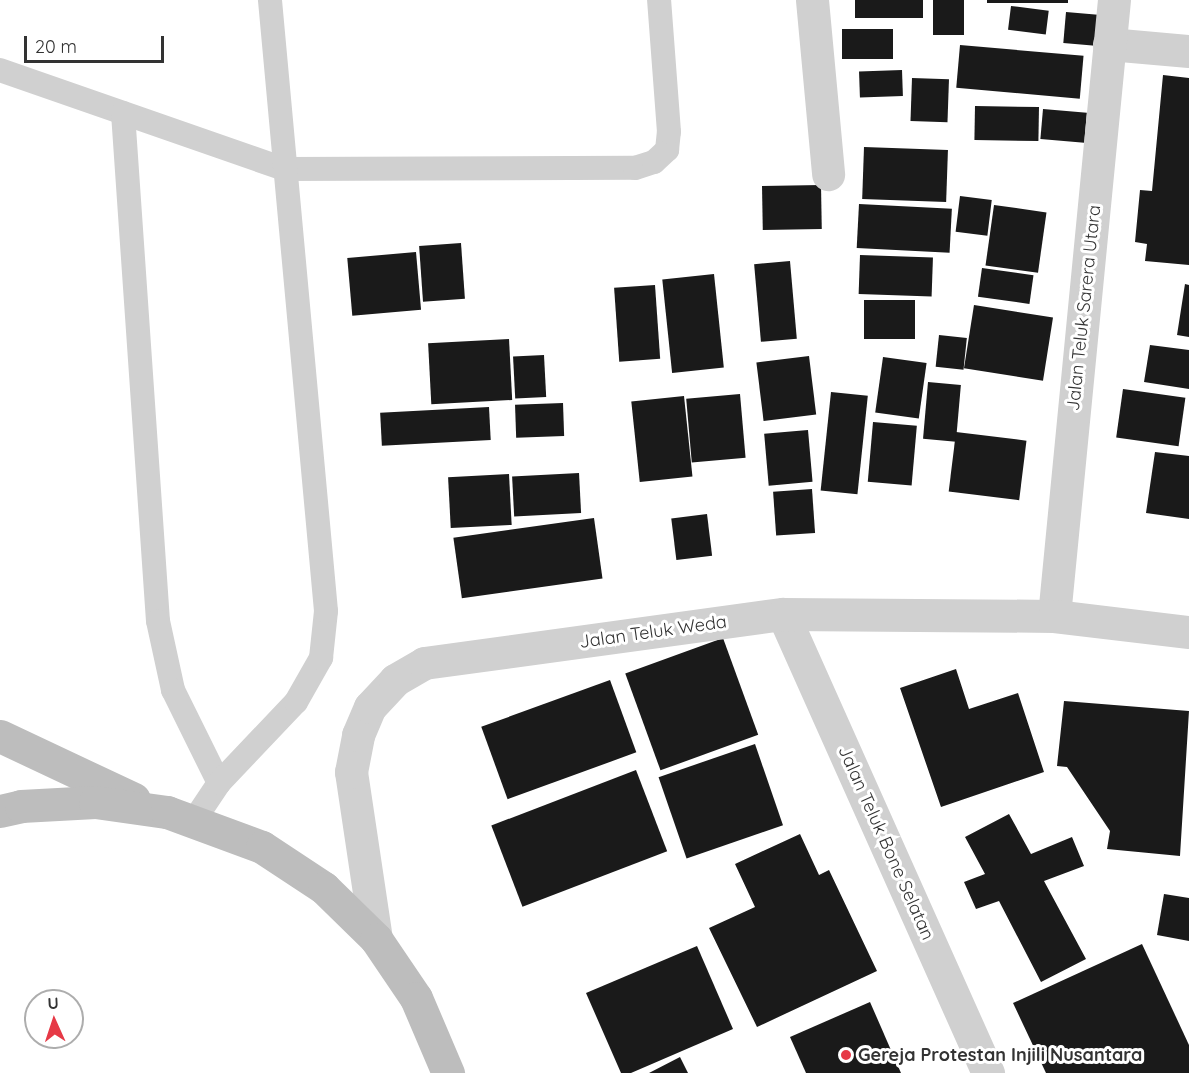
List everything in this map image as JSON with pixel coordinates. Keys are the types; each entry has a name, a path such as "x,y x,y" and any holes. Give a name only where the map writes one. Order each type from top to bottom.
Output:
{"main road":[{"path":"0,736 271,853 324,888 376,939 417,998 448,1073"},
{"path":"0,811 21,806 94,802 181,815"}],"street":[{"path":"812,0 828,174"},
{"name":"Jalan Teluk Sarera Utara","path":"1054,616 1114,0"},
{"path":"1109,44 1189,51"},
{"name":"Jalan Teluk Weda","path":"376,939 351,772 358,735 370,707 395,680 424,663 783,614 1054,616 1189,633"},
{"name":"Jalan Teluk Bone Selatan","path":"783,614 988,1073"}],"lane":[{"path":"181,815 219,783 296,702 321,658 325,622 270,0"},
{"path":"0,70 284,169 635,168 654,162 667,150 669,132 659,0"},
{"path":"123,113 158,621 173,690 219,783"}],"building":[{"path":"855,0 923,0 923,18 855,18"},
{"path":"933,0 964,0 964,35 933,35"},
{"path":"987,0 1068,0 1068,3 987,3"},
{"path":"1011,6 1049,11 1046,34 1008,30"},
{"path":"1066,12 1098,15 1095,46 1063,43"},
{"path":"842,29 893,29 893,59 842,59"},
{"path":"960,45 1084,56 1080,99 956,88"},
{"path":"902,70 903,96 860,97 859,72"},
{"path":"1163,75 1189,78 1189,265 1145,261 1147,244 1135,242 1140,190 1152,191"},
{"path":"912,78 949,79 947,122 910,121"},
{"path":"975,106 1039,107 1038,141 974,140"},
{"path":"1043,109 1087,113 1084,143 1040,139"},
{"path":"864,147 948,150 946,202 862,199"},
{"path":"821,185 822,229 763,230 762,186"},
{"path":"960,196 992,200 987,236 956,232"},
{"path":"859,204 952,209 950,253 857,248"},
{"path":"994,205 1046,212 1038,273 986,265"},
{"path":"461,243 465,299 423,302 419,246"},
{"path":"416,252 421,310 352,316 347,258"},
{"path":"860,255 933,258 932,297 859,294"},
{"path":"790,261 797,339 761,342 754,264"},
{"path":"982,268 1033,275 1029,304 978,297"},
{"path":"714,274 724,367 672,373 662,279"},
{"path":"1185,284 1189,285 1189,337 1177,335"},
{"path":"655,285 660,359 619,362 614,288"},
{"path":"864,300 915,300 915,339 864,339"},
{"path":"974,305 1053,318 1043,381 964,368"},
{"path":"939,335 967,338 964,370 936,367"},
{"path":"509,339 512,400 431,404 428,343"},
{"path":"1150,345 1189,350 1189,389 1144,382"},
{"path":"544,355 546,397 515,399 513,357"},
{"path":"809,356 816,415 764,421 756,362"},
{"path":"883,357 927,363 919,419 875,412"},
{"path":"928,382 961,385 956,442 923,439"},
{"path":"1123,389 1185,398 1179,446 1116,438"},
{"path":"831,392 868,396 857,494 821,490"},
{"path":"740,394 746,458 692,462 686,399"},
{"path":"684,396 692,477 640,482 631,402"},
{"path":"563,403 564,436 516,438 515,405"},
{"path":"489,407 491,440 382,446 380,413"},
{"path":"873,422 917,426 912,486 868,482"},
{"path":"808,430 813,482 769,486 764,434"},
{"path":"956,432 1026,441 1019,500 949,492"},
{"path":"1155,452 1189,456 1189,519 1146,513"},
{"path":"579,473 581,513 514,516 512,477"},
{"path":"509,474 512,525 451,528 448,477"},
{"path":"812,489 815,533 776,536 773,492"},
{"path":"707,514 712,556 676,560 671,518"},
{"path":"594,518 602,578 462,598 453,538"},
{"path":"723,638 758,735 661,770 625,674"},
{"path":"956,669 969,709 1018,693 1044,772 941,807 900,688"},
{"path":"610,680 636,752 508,799 481,727"},
{"path":"1064,701 1189,711 1180,856 1107,849 1110,831 1067,767 1057,766"},
{"path":"755,744 783,825 687,859 659,777"},
{"path":"636,770 667,851 522,907 491,826"},
{"path":"1009,814 1031,854 1072,837 1084,866 1044,881 1086,959 1041,982 999,901 976,909 964,882 985,874 965,837"},
{"path":"800,834 819,875 829,870 877,971 757,1027 709,928 755,907 735,864"},
{"path":"1164,894 1189,898 1189,941 1157,935"},
{"path":"1142,944 1189,1045 1189,1073 1046,1073 1013,1003"},
{"path":"697,946 733,1029 631,1073 621,1073 586,993"},
{"name":"Gereja Protestan Injili Nusantara","path":"870,1002 901,1073 806,1073 790,1037"},
{"path":"680,1057 688,1073 649,1073"}],"place":[{"name":"Gereja Protestan Injili Nusantara","path":"846,1055"}]}
